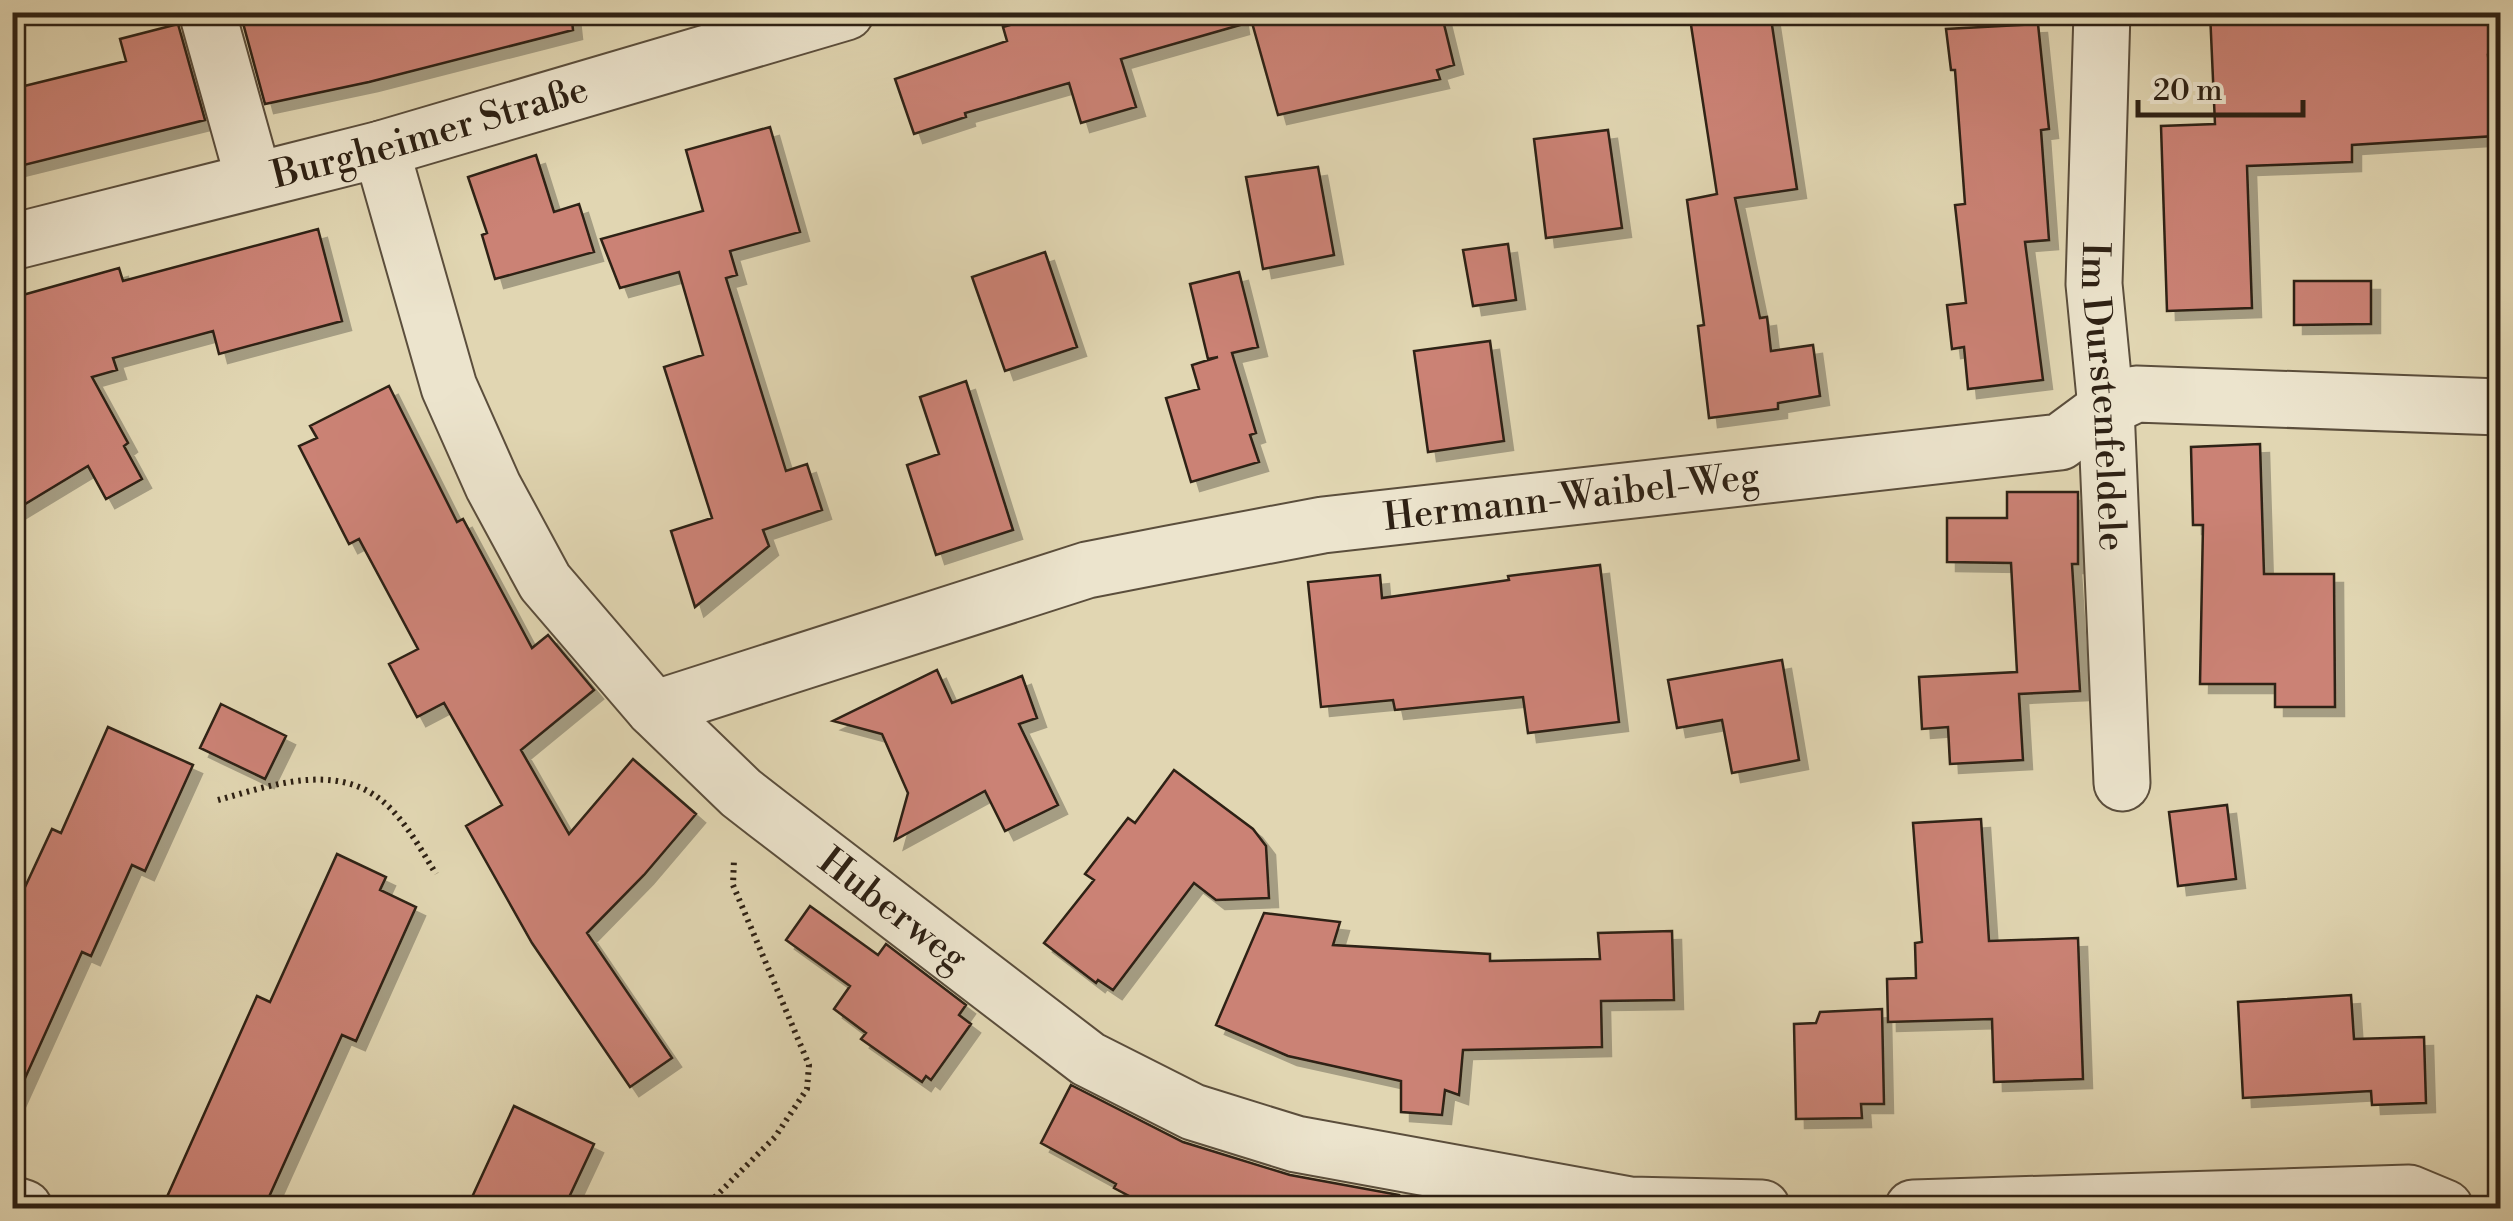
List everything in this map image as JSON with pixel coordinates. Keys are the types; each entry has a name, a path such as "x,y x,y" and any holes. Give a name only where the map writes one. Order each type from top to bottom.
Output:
{"street":[{"path":"207,12 254,180"},
{"name":"Burgheimer Straße","path":"12,242 381,149 846,12"},
{"name":"Im Durstenfeldele","path":"2102,12 2094,284 2106,408 2122,783"},
{"name":"Huberweg","path":"381,149 448,387 493,486 545,582 654,709 741,793 1088,1059 1194,1112 1296,1144 1630,1205 1762,1208"},
{"name":"Hermann-Waibel-Weg","path":"654,709 1087,570 1323,526 2060,442 2106,408 2136,394 2500,407"},
{"path":"1912,1208 2408,1193 2445,1208"},
{"path":"12,1204 24,1208"}],"path":[{"path":"218,800 282,782 326,778 355,786 390,808 436,874"},
{"path":"704,1208 775,1136 808,1090 809,1065 733,885 741,793"}],"building":[{"path":"240,12 571,12 573,30 265,104"},
{"path":"1054,12 1238,12 1240,25 1121,59 1136,107 1081,123 1069,83 965,113 966,117 914,134 895,79 1007,41 1003,27"},
{"path":"1249,12 1441,12 1454,65 1437,70 1440,79 1278,115"},
{"path":"1689,12 1770,12 1797,189 1735,198 1760,318 1767,317 1771,351 1813,345 1820,396 1778,403 1778,409 1709,418 1698,326 1704,325 1687,200 1717,194"},
{"path":"2210,12 2500,12 2500,54 2488,55 2495,136 2352,145 2352,162 2247,166 2252,308 2167,311 2161,126 2215,124"},
{"path":"178,24 205,120 12,168 12,89 126,61 120,39"},
{"path":"2038,24 2049,129 2041,130 2049,240 2025,242 2043,380 1968,389 1964,347 1952,349 1947,305 1966,303 1955,205 1965,204 1955,70 1951,70 1946,29"},
{"path":"770,127 800,232 730,251 737,275 726,278 786,471 807,464 822,510 763,530 769,546 695,607 671,531 712,518 664,367 703,355 679,272 620,288 601,239 703,211 686,150"},
{"path":"1608,130 1622,228 1546,238 1534,139"},
{"path":"536,155 554,212 579,204 594,252 495,279 482,235 487,233 468,177"},
{"path":"1318,167 1334,255 1263,269 1246,177"},
{"path":"318,229 342,321 219,354 213,331 113,358 117,370 92,377 128,443 124,446 142,479 106,499 88,466 12,512 12,298 119,268 123,281"},
{"path":"1508,244 1516,300 1473,306 1463,250"},
{"path":"1045,252 1077,347 1005,371 972,277"},
{"path":"1239,272 1258,347 1232,353 1256,433 1250,435 1259,462 1191,482 1166,398 1199,389 1192,365 1218,357 1208,359 1190,284"},
{"path":"2294,281 2371,281 2371,324 2294,325"},
{"path":"1490,341 1504,441 1428,452 1414,351"},
{"path":"966,381 1013,530 936,555 907,465 939,454 920,397"},
{"path":"389,386 457,522 463,519 532,648 548,635 594,690 521,750 569,834 633,759 696,814 587,933 672,1058 630,1087 532,943 466,826 502,805 444,703 417,717 389,664 418,649 359,539 349,544 299,446 317,438 310,426"},
{"path":"2260,444 2264,574 2334,574 2335,707 2275,707 2275,684 2200,684 2203,525 2193,525 2191,447"},
{"path":"2007,492 2078,492 2078,564 2072,564 2080,691 2019,694 2023,760 1950,764 1948,727 1922,729 1919,677 2017,672 2011,563 1947,562 1947,518 2007,518"},
{"path":"1600,565 1619,722 1528,733 1523,697 1395,710 1393,700 1321,707 1308,582 1380,575 1382,598"},
{"path":"1782,660 1799,760 1732,773 1722,720 1677,728 1668,680"},
{"path":"937,670 952,703 1022,676 1037,718 1019,724 1058,805 1005,831 985,791 895,840 908,793 882,734 833,721"},
{"path":"221,704 286,736 265,779 200,748"},
{"path":"108,727 193,765 145,871 132,865 91,956 82,952 12,1107 12,915 52,829 61,833"},
{"path":"1174,770 1253,829 1266,846 1269,898 1216,900 1194,883 1113,990 1098,980 1096,983 1044,943 1094,880 1085,874 1128,818 1135,823"},
{"path":"2227,805 2236,879 2178,886 2169,812"},
{"path":"1981,819 1989,941 2078,938 2083,1079 1994,1082 1992,1019 1888,1022 1887,979 1916,978 1915,943 1922,942 1913,823"},
{"path":"337,854 386,877 380,890 416,907 356,1041 342,1035 264,1208 162,1208 257,996 270,1002"},
{"path":"810,906 878,955 886,944 966,1005 959,1015 971,1024 931,1080 926,1076 922,1082 861,1039 866,1033 834,1009 850,986 786,940"},
{"path":"1264,913 1340,922 1333,945 1490,954 1490,961 1600,959 1598,933 1672,931 1674,1000 1601,1001 1602,1047 1463,1050 1459,1095 1445,1090 1442,1115 1401,1112 1401,1081 1288,1056 1216,1025"},
{"path":"2351,995 2354,1039 2424,1037 2426,1103 2372,1105 2371,1091 2243,1098 2238,1002"},
{"path":"1882,1009 1884,1104 1861,1104 1862,1118 1796,1119 1794,1024 1816,1023 1820,1012"},
{"path":"1071,1085 1183,1142 1290,1175 1399,1195 1397,1208 1229,1208 1182,1200 1178,1208 1152,1208 1041,1143"},
{"path":"514,1106 594,1144 564,1208 467,1208"}]}
